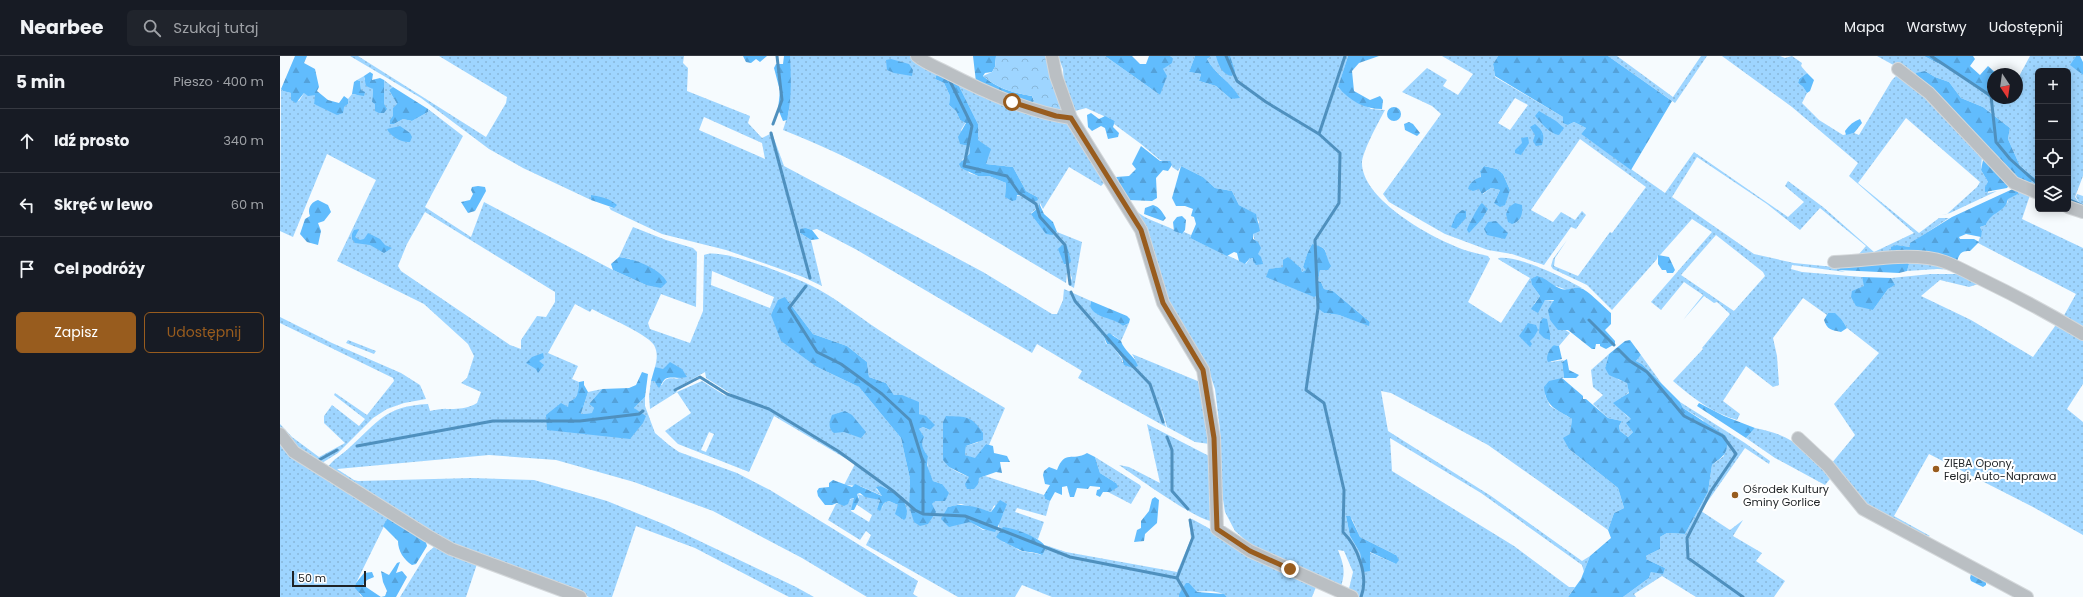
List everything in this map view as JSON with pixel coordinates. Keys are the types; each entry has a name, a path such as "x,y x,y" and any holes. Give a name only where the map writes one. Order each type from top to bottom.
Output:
{"street":[{"path":"916,56 961,80 1012,102 1056,116 1071,118"},
{"path":"1052,56 1056,76 1071,118 1141,230 1163,303 1203,370 1214,438 1217,529 1250,551 1352,597"},
{"path":"1898,69 1929,93 2014,183 2035,192"},
{"path":"2071,208 2083,212"},
{"path":"1834,262 1865,260 1892,256 1929,258 1948,263 2037,307 2083,334"},
{"path":"280,434 294,452 428,536 458,551 580,597"},
{"path":"1798,438 1828,466 1863,509 2027,597"}],"green space":[{"path":"295,56 307,56 304,63 315,69 319,87 317,91 328,100 339,103 344,96 348,99 348,104 344,107 343,113 337,115 314,104 315,95 308,96 304,93 296,103 291,100 291,93 281,89"},
{"path":"350,56 358,56 486,137 506,103 507,97 439,56 684,56 683,63 688,68 687,91 750,116 748,123 762,138 772,133 784,166 983,272 1052,314 1057,314 1063,300 1064,289 1091,301 1090,306 1118,321 1123,326 1129,323 1121,341 1113,335 1104,337 1106,344 1112,345 1122,359 1122,362 1135,359 1132,354 1200,382 1210,444 1195,442 1167,427 1160,403 1166,427 1078,378 1082,371 1037,344 1032,353 857,250 817,229 812,230 806,228 800,233 811,240 822,286 803,277 726,250 662,234 611,210 609,207 614,208 591,196 591,200 523,168 489,149 421,98","holes":["704,117 762,143 765,159 699,130"]},
{"path":"743,56 767,56 760,62 756,59 751,63 746,62"},
{"path":"784,56 790,56 791,88 787,120 783,121 778,109 780,91 774,68 776,64 783,64"},
{"path":"790,56 914,56 938,71 935,79 944,83 950,96 949,105 956,111 960,120 966,122 961,130 970,146 970,153 962,160 969,173 978,176 989,176 1006,183 1005,197 1020,196 1034,202 1037,197 1026,191 1013,167 986,164 978,140 978,124 956,80 1071,124 1106,181 1101,186 1069,167 1043,209 1040,203 1039,207 1031,213 1053,235 1057,232 1082,242 1074,288 1069,285 1072,278 1070,273 1067,273 1066,283 892,181 783,130 789,111"},
{"path":"973,56 996,56 995,67 992,72 985,73 983,76 1006,90 1032,96 1034,101 1031,105 976,82"},
{"path":"996,56 1049,56 1067,112 1031,105 1034,101 1032,96 1006,89 988,80 983,76 992,72 995,67"},
{"path":"1058,56 1105,56 1160,95 1163,69 1173,58 1170,56 1195,56 1189,72 1201,74 1199,81 1216,86 1231,99 1239,97 1232,87 1210,65 1207,59 1211,56 1348,56 1338,88 1371,109 1385,110 1371,136 1362,163 1365,176 1372,188 1382,200 1396,212 1424,231 1455,246 1488,256 1490,259 1468,302 1501,323 1530,278 1498,259 1499,258 1518,260 1541,268 1582,288 1567,290 1556,286 1532,285 1540,296 1534,304 1539,307 1545,300 1554,301 1549,311 1550,320 1570,333 1559,346 1554,345 1548,355 1551,362 1564,360 1562,362 1564,378 1562,378 1545,395 1550,406 1572,419 1569,449 1618,488 1624,508 1614,513 1608,530 1488,445 1391,393 1381,391 1388,431 1491,496 1582,561 1590,556 1584,572 1582,565 1481,493 1390,438 1392,471 1514,546 1569,587 1575,587 1568,597 1356,597 1348,593 1353,572 1344,551 1338,550 1344,569 1340,589 1251,545 1235,531 1225,512 1222,493 1220,430 1215,389 1206,362 1170,308 1135,210 1140,214 1181,234 1184,232 1191,235 1190,238 1246,264 1250,258 1258,254 1253,234 1259,222 1255,214 1239,205 1232,191 1215,188 1203,177 1181,166 1178,171 1172,167 1172,165 1160,160 1114,124 1115,121 1086,108 1075,111 1061,85 1057,59 1064,84 1063,69","holes":["1312,244 1322,247 1327,255 1328,270 1320,270 1318,281 1321,282 1324,289 1333,291 1370,322 1369,325 1339,315 1324,313 1317,304 1316,296 1270,269 1295,263 1301,268 1302,272 1307,270 1303,267","1346,516 1352,519 1360,537 1396,555 1396,564 1369,552 1370,561 1363,572 1360,553 1350,536"]},
{"path":"1105,56 1132,56 1140,64 1146,64 1149,56 1170,56 1173,58 1172,63 1163,69 1167,76 1160,95"},
{"path":"1195,56 1211,56 1207,59 1210,65 1233,87 1240,98 1231,99 1216,86 1199,81 1201,74 1189,72"},
{"path":"1216,56 1230,56 1235,71 1232,76 1226,74 1219,66"},
{"path":"1348,56 1379,56 1359,63 1352,71 1354,91 1370,100 1380,96 1383,100 1382,109 1363,106 1352,100 1338,87"},
{"path":"1442,56 1498,56 1493,64 1495,77 1563,117 1568,125 1574,122 1586,128 1581,134 1665,193 1694,152 1788,217 1804,202 1785,186 1788,181 1823,207 1874,252 1914,233 1849,176 1858,163 1792,107 1722,56 1780,56 1785,58 1792,56 1802,63 1801,66 1807,73 1799,79 1798,83 1807,93 1802,103 1819,120 1843,135 1854,133 1859,135 1892,80 1896,76 1904,76 1982,155 1981,170 1988,182 1988,193 1997,191 1947,214 1977,187 1980,182 1906,118 1858,183 1919,233 1939,218 1949,218 1911,243 1910,247 1897,245 1897,253 1859,254 1866,246 1820,208 1800,230 1767,204 1697,157 1672,197 1754,254 1794,263 1834,267 1845,264 1839,270 1845,272 1792,265 1791,269 1802,272 1862,277 1873,310 1888,289 1894,285 1891,278 1931,274 1965,274 1981,283 1969,287 1940,280 1921,296 1971,320 2033,357 2058,322 2083,337 2083,384 2067,409 2083,422 2083,535 2033,507 1929,454 1894,516 1930,536 1924,538 1863,503 1831,464 1855,435 1834,404 1879,353 1847,328 1842,320 1828,313 1827,315 1803,298 1773,338 1777,356 1779,385 1773,387 1746,366 1723,401 1740,414 1737,420 1711,409 1688,393 1673,381 1703,349 1702,348 1730,314 1717,302 1714,303 1704,296 1683,320 1703,295 1684,282 1661,310 1651,302 1712,232 1692,219 1660,255 1658,255 1657,259 1612,310 1587,285 1553,269 1551,266 1553,259 1567,240 1555,258 1554,266 1578,276 1610,232 1612,233 1646,187 1580,139 1531,210 1553,222 1561,212 1575,220 1582,211 1586,215 1576,229 1571,227 1544,265 1512,254 1488,250 1445,234 1389,202 1383,194 1441,114 1432,106 1402,92 1427,68 1447,80 1443,86 1458,95 1473,74","holes":["1515,98 1528,105 1510,130 1498,123","1484,166 1497,169 1503,174 1510,190 1494,203 1500,190 1491,188 1483,194 1480,171","1716,235 1763,272 1765,276 1734,311 1681,275"]},
{"path":"1498,56 1608,56 1672,101 1631,170 1581,134 1586,128 1574,122 1568,125 1563,123 1563,117 1495,76 1493,64"},
{"path":"1608,56 1617,56 1673,97 1701,56 1707,56 1675,103"},
{"path":"1877,56 1924,56 1955,72 1987,96 1987,104 2023,104 2023,69 2030,56 2076,56 2071,65 2083,75 2083,176 2075,197 2080,204 2076,197 2077,194 2083,196 2083,211 2071,206 2071,68 2035,68 2035,178 2020,166 2008,139 2010,128 1983,107 1961,98 1949,82 1935,77 1925,71 1917,78"},
{"path":"1924,56 1973,56 1975,59 1970,66 1980,75 1988,66 1990,68 1987,68 1987,96 1955,72"},
{"path":"2076,56 2080,56 2083,62 2083,75 2070,65"},
{"path":"891,59 909,64 913,70 912,76 894,73 887,70 886,60"},
{"path":"938,71 956,80 978,124 978,140 991,149 986,164 1013,167 1026,191 1037,197 1038,200 1034,202 1026,196 1017,195 1016,200 1012,201 1005,197 1006,183 989,176 978,176 961,168 959,164 970,153 970,146 960,144 958,137 966,123 960,120 956,111 949,105 950,96 944,83 935,79"},
{"path":"1925,71 1935,77 1949,82 1961,98 1983,107 2010,128 2008,139 2020,166 2035,180 2026,185 2019,181 1917,78 1916,73"},
{"path":"370,72 373,74 372,80 380,78 384,80 384,104 387,109 384,113 375,111 375,104 372,102 373,89 366,86 364,76"},
{"path":"1807,73 1814,80 1810,91 1807,93 1798,83 1799,79"},
{"path":"364,76 364,79 373,89 372,102 375,103 375,106 384,104 384,80 393,87 389,90 397,104 394,124 403,119 412,121 428,112 428,109 463,136 425,207 471,237 484,202 613,270 646,285 631,259 619,257 633,227 666,240 693,248 697,252 696,307 661,294 648,323 650,329 690,343 703,311 704,255 712,253 740,258 801,281 819,290 910,350 1005,408 989,445 986,444 975,459 965,455 966,446 979,442 943,422 943,450 949,467 967,476 976,478 985,476 1044,495 1045,499 1050,501 1046,516 1017,508 1015,512 1044,522 1038,539 1017,531 1003,542 1021,551 1041,555 1046,548 1045,545 1066,552 1177,572 1191,539 1189,521 1192,519 1316,587 1312,597 1227,597 1217,592 1204,591 1179,594 1179,597 1052,597 1022,585 1015,597 958,597 866,545 871,535 866,531 860,540 828,520 836,504 855,498 851,511 869,522 872,515 856,504 859,497 857,494 880,500 877,509 882,508 884,503 889,501 898,505 903,497 881,486 876,489 883,496 860,486 844,485 855,464 774,416 749,472 678,444 665,431 691,413 677,392 650,409 649,396 651,381 662,385 667,379 679,379 655,367 657,356 654,345 643,335 592,309 590,312 575,304 548,353 578,366 572,379 579,382 578,393 574,400 547,430 637,411 634,408 645,397 645,406 655,433 669,445 679,452 737,473 770,490 918,581 913,594 918,597 867,597 802,558 713,511 634,482 556,460 489,455 337,469 358,481 472,478 534,480 607,501 666,525 814,597 789,597 695,548 636,526 612,597 589,597 443,541 328,467 375,423 392,412 413,405 428,404 430,411 465,408 477,403 481,392 461,383 467,378 474,356 468,344 424,304 337,261 376,180 327,154 293,237 280,231 281,89 291,93 292,97 299,101 304,93 316,95 314,104 327,108 340,108 348,104 348,99 352,94 356,95 361,90 360,81 357,80","holes":["425,212 555,292 555,302 546,317 537,316 521,340 521,349 510,345 401,271 398,266 407,244","712,271 774,297 770,308 711,285","785,297 813,334 847,346 867,362 869,377 886,383 894,395 934,425 930,430 923,427 919,429 922,448 928,456 927,460 930,475 933,481 942,484 936,501 932,504 909,506 910,479 901,438 859,387 817,367","705,372 706,378 733,395 732,397 724,395 702,381 677,392 675,389","709,432 714,434 706,452 701,450","961,504 991,512 994,505 1004,512 999,520 999,527 983,530 948,507"]},
{"path":"357,80 360,81 361,90 365,92 364,96 352,94 354,82"},
{"path":"393,87 428,109 428,112 412,121 403,119 394,124 390,124 390,120 393,116 393,108 397,104 389,90"},
{"path":"1394,107 1399,109 1401,114 1399,119 1394,121 1389,119 1387,114 1389,109"},
{"path":"1539,111 1556,121 1564,128 1559,135 1549,130 1535,116"},
{"path":"1091,113 1099,119 1105,116 1115,121 1113,127 1119,133 1118,137 1108,139 1105,128 1101,126 1092,131 1088,127 1087,115"},
{"path":"1860,119 1862,123 1854,133 1846,135 1845,131 1848,127"},
{"path":"1409,122 1413,124 1420,133 1417,136 1405,130 1404,124"},
{"path":"1535,124 1543,133 1542,145 1536,146 1533,141 1535,135 1530,127"},
{"path":"400,126 410,133 412,137 410,142 397,138 387,129"},
{"path":"1528,137 1529,143 1521,155 1515,153 1515,150 1522,143 1521,138"},
{"path":"1141,146 1160,161 1170,161 1172,165 1168,171 1163,170 1156,178 1157,198 1152,201 1128,200 1116,177 1129,176 1136,169 1132,164"},
{"path":"1985,159 2010,184 2007,188 1985,192 1985,187 1988,182 1981,170 1983,160"},
{"path":"1181,166 1203,177 1215,188 1232,191 1239,205 1256,214 1260,231 1253,234 1253,239 1258,242 1261,248 1258,254 1261,257 1263,264 1256,265 1253,258 1250,258 1245,264 1239,261 1237,253 1234,252 1227,256 1190,238 1196,224 1194,217 1191,216 1193,209 1185,206 1176,206 1172,198"},
{"path":"1484,166 1497,169 1503,174 1510,190 1505,205 1500,207 1494,203 1500,190 1491,188 1482,194 1479,189 1473,191 1468,189 1473,181 1481,177 1480,171"},
{"path":"2035,180 2035,190 2026,185"},
{"path":"472,187 485,187 486,191 475,211 468,213 461,202 470,200 473,194 471,190"},
{"path":"2017,187 2019,190 2018,194 2008,199 2004,207 1988,220 1986,225 1980,227 1982,231 1981,237 1966,234 1959,237 1960,239 1974,239 1979,242 1970,251 1961,253 1957,261 1897,253 1891,250 1891,247 1897,245 1910,247 1910,243 1952,217"},
{"path":"2020,188 2030,195 2022,219 2083,248 2083,331 2062,319 2076,294 1978,243 1982,231 1980,227 1986,225 1989,217 2008,202 2008,198 2018,194"},
{"path":"591,195 608,199 617,205 614,208 591,200"},
{"path":"318,200 328,205 331,212 324,221 318,223 321,231 318,245 307,242 300,234 305,219 310,216 310,206 313,202"},
{"path":"1039,203 1044,214 1053,222 1057,232 1053,235 1046,234 1031,214 1039,207"},
{"path":"1482,203 1488,209 1482,219 1469,233 1467,230 1476,211"},
{"path":"1515,203 1522,205 1522,211 1521,217 1518,221 1512,224 1508,222 1506,214 1509,207"},
{"path":"1153,205 1159,208 1166,218 1163,221 1144,214 1145,208"},
{"path":"1462,210 1466,211 1466,218 1456,229 1451,227 1456,215"},
{"path":"1182,216 1186,220 1185,230 1182,234 1174,231 1173,222 1177,217"},
{"path":"1496,221 1508,233 1505,239 1487,235 1484,229 1488,222"},
{"path":"806,228 812,230 819,239 811,240 800,233 800,229"},
{"path":"359,229 355,237 360,240 364,239 368,233 380,239 385,245 392,248 384,253 370,245 355,243 352,239 352,234 354,230"},
{"path":"1312,244 1324,249 1331,266 1328,270 1320,270 1318,281 1321,282 1324,289 1333,291 1370,322 1369,326 1339,315 1324,313 1319,309 1316,296 1314,297 1266,277 1269,269 1283,267 1283,260 1288,257 1301,268 1302,272 1306,270 1303,267"},
{"path":"1062,245 1067,246 1071,261 1069,264 1064,264 1058,249"},
{"path":"1658,255 1669,257 1675,270 1673,273 1667,273 1666,270 1662,270 1658,264"},
{"path":"619,257 639,262 653,268 664,277 667,282 661,288 646,285 613,270 611,264"},
{"path":"1903,259 1959,270 1937,269 1907,271 1909,264"},
{"path":"1903,259 1909,264 1907,271 1899,273 1838,270 1845,264"},
{"path":"1537,276 1562,289 1580,288 1587,291 1611,313 1611,324 1605,330 1615,341 1615,344 1606,349 1600,346 1600,344 1596,344 1595,349 1592,349 1568,330 1558,330 1550,320 1548,310 1554,300 1545,300 1538,313 1531,309 1540,296 1532,285 1531,279"},
{"path":"1862,277 1891,278 1895,285 1888,289 1873,310 1856,306 1851,297 1852,291 1864,286"},
{"path":"785,297 813,334 847,346 867,362 869,377 886,383 894,395 902,395 919,402 919,414 926,416 935,425 930,430 923,427 919,429 924,437 922,442 923,447 928,456 927,465 933,481 942,484 949,493 945,501 936,501 932,504 936,512 928,524 920,526 914,522 909,506 910,479 901,438 859,387 817,367 781,341 771,315 778,300"},
{"path":"1091,301 1127,316 1130,319 1129,323 1123,326 1115,321 1100,316 1092,310 1090,306"},
{"path":"1828,313 1835,313 1847,328 1841,332 1828,328 1824,320"},
{"path":"280,317 332,343 401,373 420,385 426,399 404,403 387,409 373,418 338,453 322,463 307,456 280,431 280,424 292,437 319,457 345,443 324,423 324,416 332,405 359,426 365,419 334,395 335,393 367,415 394,381 393,378 280,323"},
{"path":"1543,318 1547,319 1550,340 1544,338 1539,333 1540,322"},
{"path":"1528,323 1536,325 1538,330 1530,341 1532,344 1530,347 1519,336"},
{"path":"1109,333 1121,341 1124,348 1138,366 1133,368 1124,365 1122,358 1112,345 1107,344 1104,337"},
{"path":"348,340 376,351 374,354 346,343"},
{"path":"1630,340 1641,355 1636,361 1642,364 1680,402 1683,408 1726,436 1727,446 1723,456 1712,465 1708,492 1685,534 1667,533 1660,537 1660,549 1646,556 1646,559 1665,568 1663,574 1651,572 1649,578 1623,597 1568,597 1581,579 1590,556 1611,538 1608,530 1614,513 1624,508 1618,488 1569,449 1563,438 1570,434 1572,419 1550,404 1545,394 1544,387 1549,381 1562,378 1583,396 1583,399 1586,399 1608,418 1622,421 1619,426 1620,431 1628,437 1633,432 1626,423 1631,419 1613,403 1629,393 1627,383 1609,375 1605,368 1609,354 1625,341"},
{"path":"1554,345 1559,346 1562,359 1548,362 1548,353"},
{"path":"543,353 544,358 539,361 544,365 538,373 536,369 526,363 532,357"},
{"path":"1609,354 1605,368 1619,380 1627,382 1629,392 1621,400 1621,406 1626,416 1632,419 1633,432 1628,437 1620,431 1619,426 1622,421 1608,418 1593,404 1603,395 1593,387 1591,370"},
{"path":"1641,355 1662,384 1642,364 1636,361"},
{"path":"1567,359 1569,370 1579,375 1576,378 1564,378 1562,362"},
{"path":"670,362 682,369 687,377 667,378 659,388 654,381 651,381 655,367 663,369"},
{"path":"642,372 648,374 645,397 634,408 646,416 643,423 630,439 547,430 546,415 561,403 568,407 569,402 575,398 577,394 579,382 584,381 584,385 588,392 581,414 592,413 594,408 589,404 602,389 629,388 636,385"},
{"path":"602,389 589,404 594,408 593,413 581,414 588,392"},
{"path":"1680,402 1745,443 1770,461 1769,464 1745,448 1701,511 1730,530 1743,520 1733,536 1762,553 1756,561 1785,581 1774,597 1696,597 1662,576 1634,594 1636,597 1623,597 1649,578 1651,572 1665,568 1646,559 1646,556 1660,549 1660,537 1667,533 1685,534 1708,492 1712,465 1724,456 1703,420 1683,408"},
{"path":"1699,403 1724,416 1755,428 1746,438 1697,406"},
{"path":"845,411 852,415 866,432 861,438 844,432 834,433 831,429 830,423 832,415"},
{"path":"946,416 968,418 979,427 983,433 983,440 966,446 965,455 975,458 986,444 993,446 994,453 1007,456 1010,462 1000,462 1002,473 996,472 979,478 978,484 974,489 967,489 965,484 969,477 949,467 943,460 943,422"},
{"path":"1147,424 1209,456 1214,521 1207,520 1182,507 1119,465 1129,467 1160,483"},
{"path":"1755,428 1779,435 1797,444 1830,475 1830,479 1825,485 1775,458 1746,438"},
{"path":"280,443 389,516 356,583 360,595 363,597 280,597"},
{"path":"1087,453 1095,457 1100,473 1116,483 1118,487 1110,492 1103,492 1100,497 1096,495 1097,490 1100,489 1100,487 1090,486 1088,489 1077,488 1074,497 1070,497 1067,486 1062,487 1062,495 1055,492 1050,501 1045,499 1044,495 1050,485 1045,484 1043,475 1044,471 1049,467 1057,470 1066,458"},
{"path":"1095,457 1140,485 1141,487 1131,504 1108,492 1110,492 1116,483 1100,473"},
{"path":"833,480 852,487 855,484 882,496 876,487 881,486 903,497 907,511 906,518 904,520 895,514 898,505 889,501 884,503 880,511 877,509 880,500 865,497 860,493 857,494 859,500 854,510 851,510 854,498 850,499 848,504 844,506 837,503 825,505 818,496 817,491 819,488 829,487 829,483"},
{"path":"1155,497 1159,500 1157,523 1145,534 1144,541 1134,542 1137,530 1141,528 1141,521 1149,511 1152,499"},
{"path":"1000,500 1007,504 995,532 983,529 970,522 949,527 941,519 948,507 964,505 991,512"},
{"path":"389,516 425,539 427,546 416,564 412,565 406,561 400,552 398,541 383,526"},
{"path":"1346,516 1350,516 1360,537 1396,555 1399,560 1396,564 1370,552 1370,571 1363,572 1360,553 1350,536"},
{"path":"1003,527 1021,531 1040,541 1046,548 1042,555 1022,551 996,537"},
{"path":"435,546 478,561 466,597 400,597 427,553"},
{"path":"400,562 396,573 402,571 407,577 396,597 381,597 385,596 387,591 383,582 381,571 389,575 397,563"},
{"path":"372,572 374,577 367,580 363,585 381,597 363,597 355,588 356,583 364,573"},
{"path":"1971,574 1976,574 1986,582 1986,585 1983,587 1971,581"},
{"path":"1186,583 1189,583 1197,592 1224,594 1227,597 1179,597 1179,594"}],"waterway":[{"path":"773,124 782,100 777,56"},
{"path":"1226,56 1237,81 1266,102 1319,134 1340,153 1339,203 1315,240 1318,308 1306,390 1324,403 1344,490 1343,532 1353,546 1361,563 1363,572 1364,581 1361,597"},
{"path":"1319,134 1345,56"},
{"path":"1931,56 1991,96 1996,142 2010,159 2035,181"},
{"path":"949,79 972,126 964,166 1007,176 1019,193 1036,204 1040,217 1065,245 1070,284"},
{"path":"771,133 810,278"},
{"path":"2071,200 2083,206"},
{"path":"806,286 789,308 817,352 841,364 882,394 910,420 923,462 923,514 965,516 1070,557 1177,578 1188,597"},
{"path":"1071,292 1075,301 1123,356 1150,384 1163,422"},
{"path":"1589,320 1614,345"},
{"path":"1618,349 1630,361 1647,372 1684,416 1723,436 1736,454 1711,491 1687,538 1688,558 1743,597"},
{"path":"675,390 700,377 727,394 769,409 838,451 893,491 915,510 923,514"},
{"path":"357,446 493,421 580,421 639,414 643,411"},
{"path":"1167,437 1172,450 1172,491 1188,509"},
{"path":"319,460 337,450"},
{"path":"1177,578 1193,537 1190,520"}],"place":[{"name":"ZIĘBA Opony, Felgi, Auto-Naprawa","path":"1936,469"},
{"name":"Ośrodek Kultury Gminy Gorlice","path":"1735,495"}],"route":[{"path":"1012,102 1056,116 1071,118 1141,230 1163,303 1203,370 1214,438 1217,529 1250,551 1290,569"}]}
